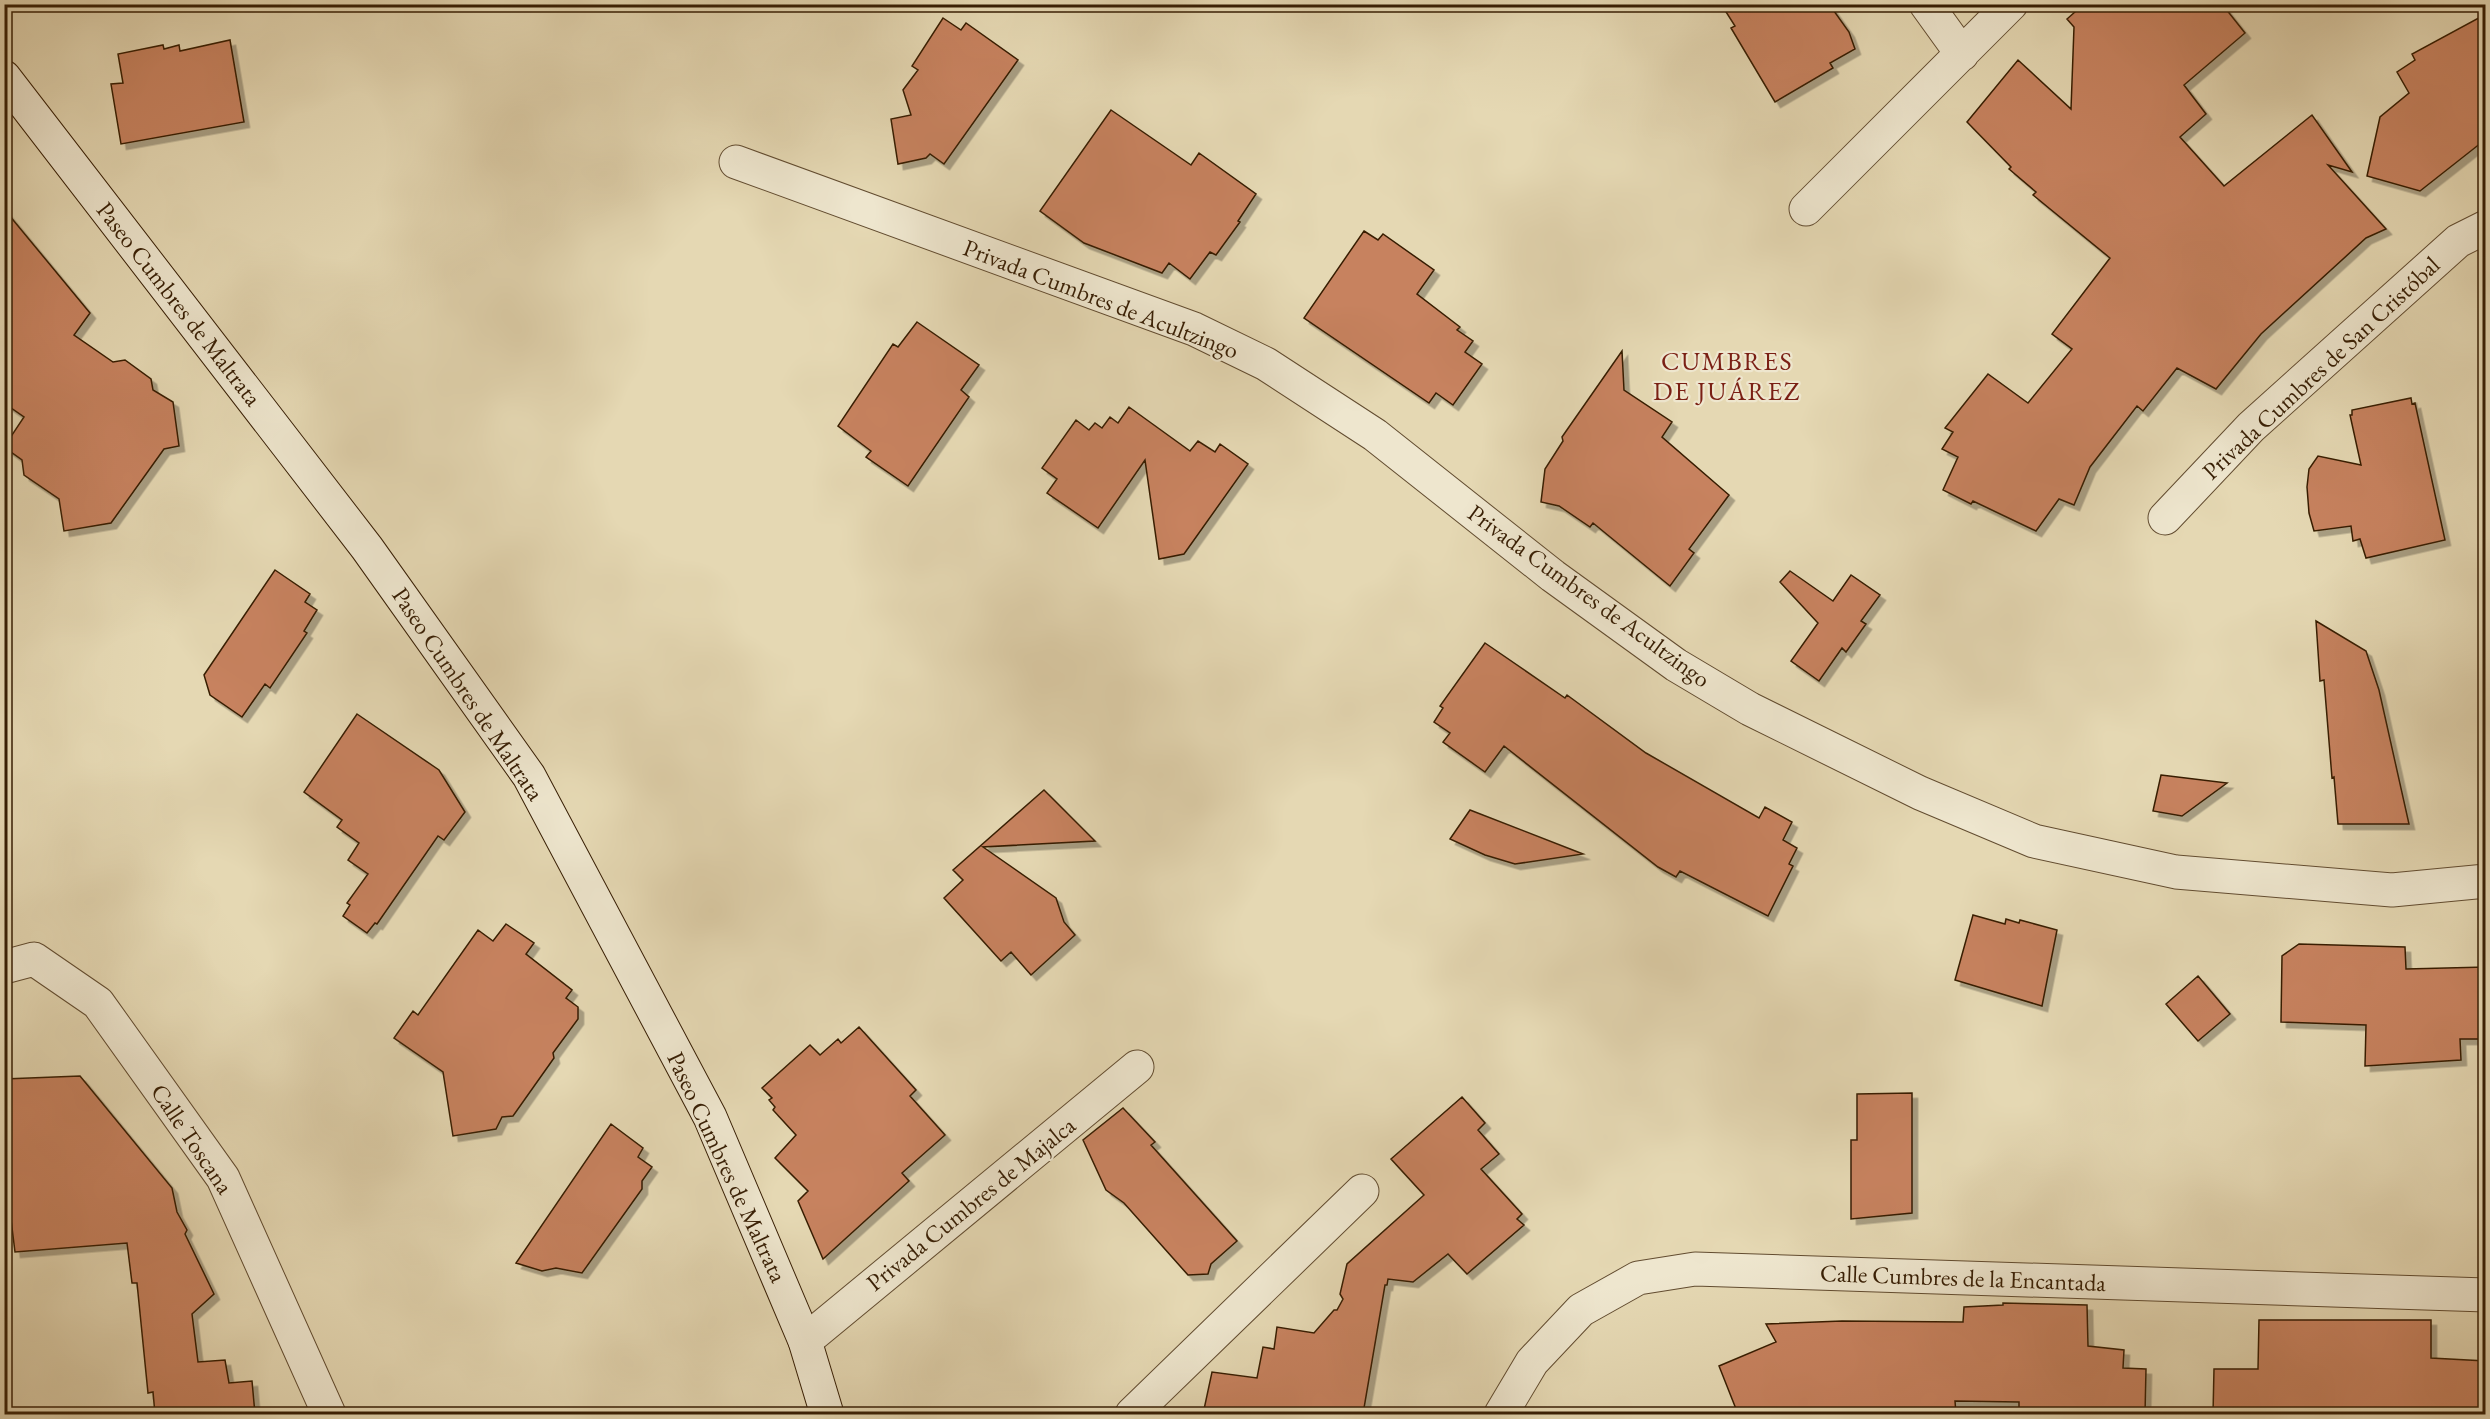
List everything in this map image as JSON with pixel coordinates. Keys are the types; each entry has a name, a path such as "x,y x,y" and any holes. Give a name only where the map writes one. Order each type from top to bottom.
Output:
{"street":[{"path":"1926,4 1962,54"},
{"path":"1806,209 2011,4"},
{"name":"Paseo Cumbres de Maltrata","path":"4,77 367,548 529,776 710,1118 805,1341 827,1414"},
{"name":"Privada Cumbres de Acultzingo","path":"736,162 1194,329 1266,364 1375,435 1552,576 1676,665 1750,709 1920,793 2034,841 2176,872 2277,882 2392,890 2486,881"},
{"name":"Privada Cumbres de San Cristóbal","path":"2165,518 2260,419 2457,241 2486,227"},
{"name":"Calle Toscana","path":"4,967 34,959 98,1003 223,1178 329,1414"},
{"name":"Privada Cumbres de Majalca","path":"805,1341 1137,1067"},
{"path":"1132,1414 1362,1191"},
{"name":"Calle Cumbres de la Encantada","path":"1501,1414 1532,1362 1581,1310 1638,1278 1695,1269 2486,1295"}],"building":[{"path":"1721,4 1829,4 1849,32 1855,49 1830,63 1833,68 1775,102 1731,28 1735,26"},
{"path":"2084,4 2222,4 2245,33 2184,85 2206,114 2180,137 2224,186 2312,115 2352,172 2328,165 2386,229 2366,238 2261,334 2216,389 2177,368 2143,411 2137,406 2090,467 2074,505 2059,499 2036,531 1973,501 1971,504 1943,490 1958,457 1942,449 1953,432 1945,428 1988,374 2028,403 2072,349 2052,334 2110,258 2033,195 2036,192 2009,169 2011,167 1967,122 2018,60 2071,109 2074,27 2067,19"},
{"path":"2486,14 2486,139 2420,191 2367,176 2380,117 2409,93 2397,72 2415,60 2412,54"},
{"path":"943,18 961,30 966,23 1018,60 944,164 930,154 926,158 898,164 891,119 911,115 903,90 918,70 912,66"},
{"path":"230,40 244,122 121,144 111,84 123,83 118,54 163,45 164,49 179,45 180,51"},
{"path":"1111,110 1191,165 1199,153 1256,194 1238,221 1240,222 1216,255 1210,252 1190,279 1169,263 1162,273 1084,243 1040,211"},
{"path":"4,209 90,313 74,335 113,362 125,360 151,379 153,390 173,402 179,446 164,449 111,523 64,531 59,499 24,475 22,460 4,447 24,417 4,403"},
{"path":"1364,231 1378,240 1383,234 1434,270 1417,294 1460,327 1457,330 1473,341 1465,352 1482,364 1453,405 1436,393 1429,403 1304,318"},
{"path":"917,322 979,365 961,390 969,397 908,486 866,457 871,451 838,426 893,344 898,347"},
{"path":"1622,351 1624,390 1672,422 1662,437 1729,495 1689,549 1694,553 1670,586 1593,523 1590,527 1559,506 1541,502 1545,469 1563,441 1562,437"},
{"path":"2411,398 2412,404 2415,403 2445,540 2366,558 2360,539 2353,541 2351,526 2314,531 2309,513 2307,487 2309,469 2318,456 2361,465 2350,415 2352,415 2352,410"},
{"path":"1129,407 1190,451 1198,441 1215,452 1220,444 1248,464 1184,554 1159,559 1145,460 1098,528 1047,493 1057,479 1042,468 1076,420 1089,430 1095,423 1102,428 1110,417 1118,423"},
{"path":"275,570 310,594 305,602 317,610 304,631 307,633 270,688 265,684 242,717 210,695 204,675"},
{"path":"1790,571 1833,601 1851,575 1880,595 1861,621 1866,624 1846,652 1842,648 1819,681 1791,661 1818,623 1780,582"},
{"path":"2316,621 2366,651 2379,690 2409,824 2338,824 2324,680 2320,681"},
{"path":"1485,643 1565,698 1567,695 1646,753 1759,818 1765,807 1792,822 1783,840 1797,848 1789,864 1793,866 1768,916 1680,871 1676,877 1658,867 1504,746 1485,772 1443,742 1450,733 1434,722 1443,708 1440,706"},
{"path":"357,714 439,770 465,812 444,840 438,836 377,924 375,923 367,933 343,916 350,905 347,903 368,874 348,860 359,843 337,827 342,820 304,792"},
{"path":"2161,775 2227,783 2182,816 2153,811"},
{"path":"1044,790 1095,841 983,847 1056,898 1064,922 1075,935 1031,975 1011,952 1001,961 944,898 963,880 953,870"},
{"path":"1470,810 1583,854 1515,864 1485,855 1450,839"},
{"path":"1973,915 2005,924 2006,919 2019,923 2020,920 2057,930 2042,1006 1955,980"},
{"path":"506,924 534,943 526,954 572,990 566,998 578,1007 578,1019 553,1053 554,1058 513,1116 502,1117 496,1129 453,1136 443,1072 394,1038 413,1011 418,1015 478,930 493,941"},
{"path":"2299,944 2405,947 2406,969 2486,967 2486,1039 2460,1039 2461,1060 2365,1066 2366,1025 2281,1022 2282,956"},
{"path":"2198,976 2230,1014 2198,1041 2166,1004"},
{"path":"859,1027 916,1090 910,1096 945,1135 902,1173 909,1181 823,1259 798,1201 808,1191 775,1158 796,1135 773,1110 775,1107 769,1100 772,1098 762,1088 810,1045 820,1055 838,1039 841,1043"},
{"path":"80,1076 172,1188 177,1212 187,1230 185,1234 214,1294 192,1314 198,1362 225,1360 229,1383 252,1381 255,1414 155,1414 153,1392 148,1393 137,1283 132,1283 127,1243 15,1252 7,1187 4,1187 4,1079"},
{"path":"1912,1093 1912,1213 1851,1219 1851,1140 1857,1140 1857,1094"},
{"path":"1462,1097 1485,1123 1478,1130 1499,1154 1481,1169 1522,1214 1517,1219 1524,1225 1467,1274 1448,1254 1413,1282 1388,1279 1385,1285 1363,1414 1203,1414 1212,1372 1257,1378 1263,1347 1274,1349 1277,1327 1314,1333 1334,1310 1337,1310 1343,1299 1340,1294 1347,1264 1424,1195 1391,1159"},
{"path":"1123,1108 1155,1142 1151,1145 1237,1241 1211,1264 1208,1274 1188,1275 1124,1203 1106,1190 1083,1140"},
{"path":"611,1124 643,1148 638,1157 652,1167 642,1181 642,1189 582,1273 556,1268 542,1271 516,1263"},
{"path":"2003,1303 2087,1305 2088,1346 2124,1350 2123,1368 2146,1369 2145,1414 2019,1414 2019,1402 1955,1401 1956,1414 1738,1414 1719,1366 1776,1342 1766,1324 1842,1321 1963,1322 1964,1307 2003,1305"},
{"path":"2259,1320 2431,1320 2431,1358 2486,1361 2486,1414 2213,1414 2214,1369 2258,1369"}],"district":[{"name":"CUMBRES DE JUÁREZ","path":"1727,376"}]}
